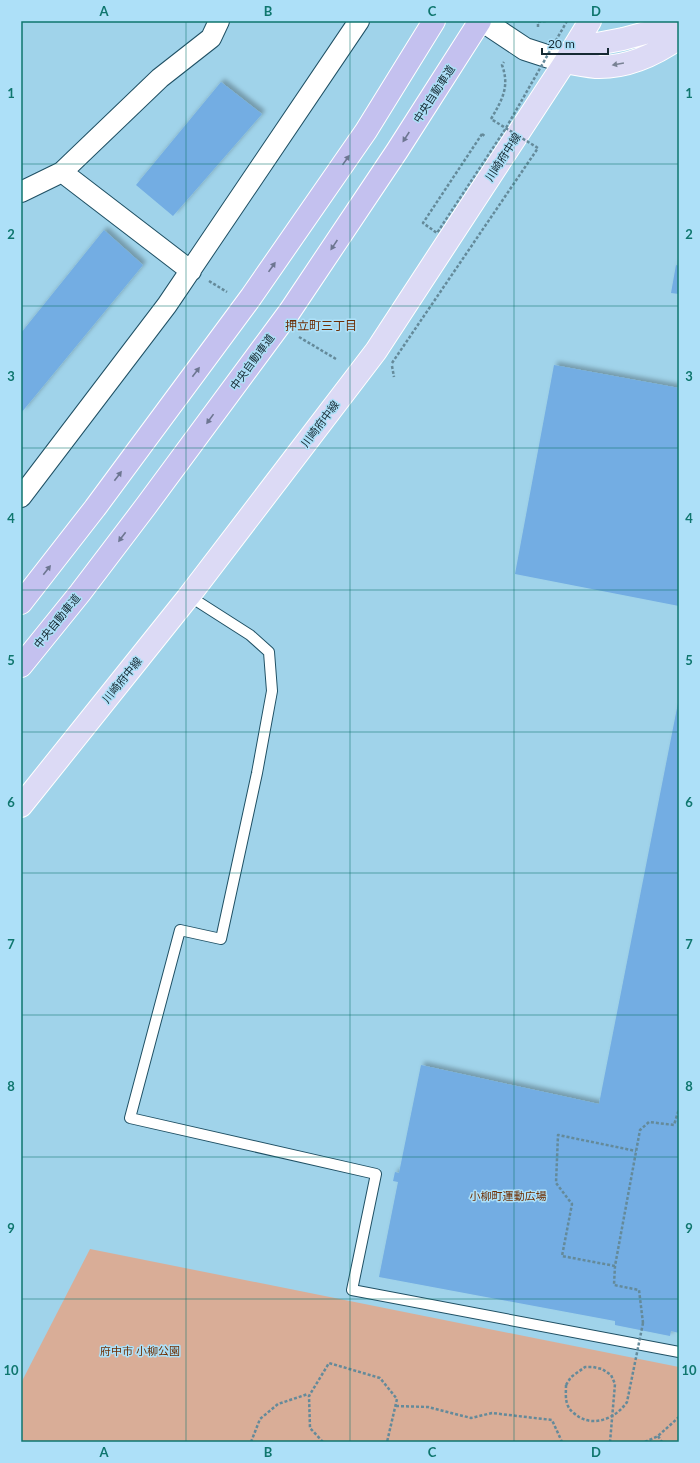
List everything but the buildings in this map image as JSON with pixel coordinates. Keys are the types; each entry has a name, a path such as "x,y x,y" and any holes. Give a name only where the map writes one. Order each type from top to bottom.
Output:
{"highway":[{"name":"中央自動車道","path":"21,666 80,593 146,506 290,311 397,151 481,21"},
{"path":"22,602 95,508 256,291 366,131 433,23"}],"main road":[{"name":"川崎府中線","path":"21,806 189,596 376,351 565,62 590,21"},
{"path":"565,62 597,44 649,32 669,21"},
{"path":"565,62 596,67 616,66 640,60 671,44 679,38"}],"street":[{"path":"21,192 62,172 160,78 211,38 219,21"},
{"path":"21,496 167,305 359,21"},
{"path":"481,21 526,49 565,62"},
{"path":"62,172 191,271"}],"lane":[{"path":"189,596 250,635 269,652 272,691 257,773 221,938 180,930 130,1118 376,1174 352,1290 679,1352"}],"path":[{"path":"538,27 538,22 546,21"},
{"path":"486,136 482,134 423,223 437,233 506,128 567,21"},
{"path":"394,377 392,364 538,148 491,119 502,100 506,86 506,75 502,65"},
{"path":"300,336 336,359"},
{"path":"610,1442 615,1384 611,1375 602,1369 585,1367 571,1377 566,1385 565,1395 568,1407 583,1419 595,1421 606,1419 616,1414 627,1402 643,1323 639,1290 614,1285 636,1151 640,1130 649,1122 674,1125 679,1109"},
{"path":"616,1266 562,1256 572,1204 556,1183 558,1135 636,1151"},
{"path":"323,1442 310,1428 308,1396 328,1363 380,1378 397,1399 387,1442"},
{"path":"252,1442 260,1419 278,1404 308,1394"},
{"path":"396,1406 428,1407 472,1418 492,1413 552,1420 562,1442"},
{"path":"645,1442 658,1436 679,1417"},
{"path":"658,1436 662,1442"}],"green space":[{"name":"府中市 小柳公園","path":"90,1249 679,1367 679,1442 21,1442 21,1383"}],"district":[{"name":"押立町三丁目","path":"321,326"}],"park label":[{"name":"小柳町運動広場","path":"508,1196"}]}
